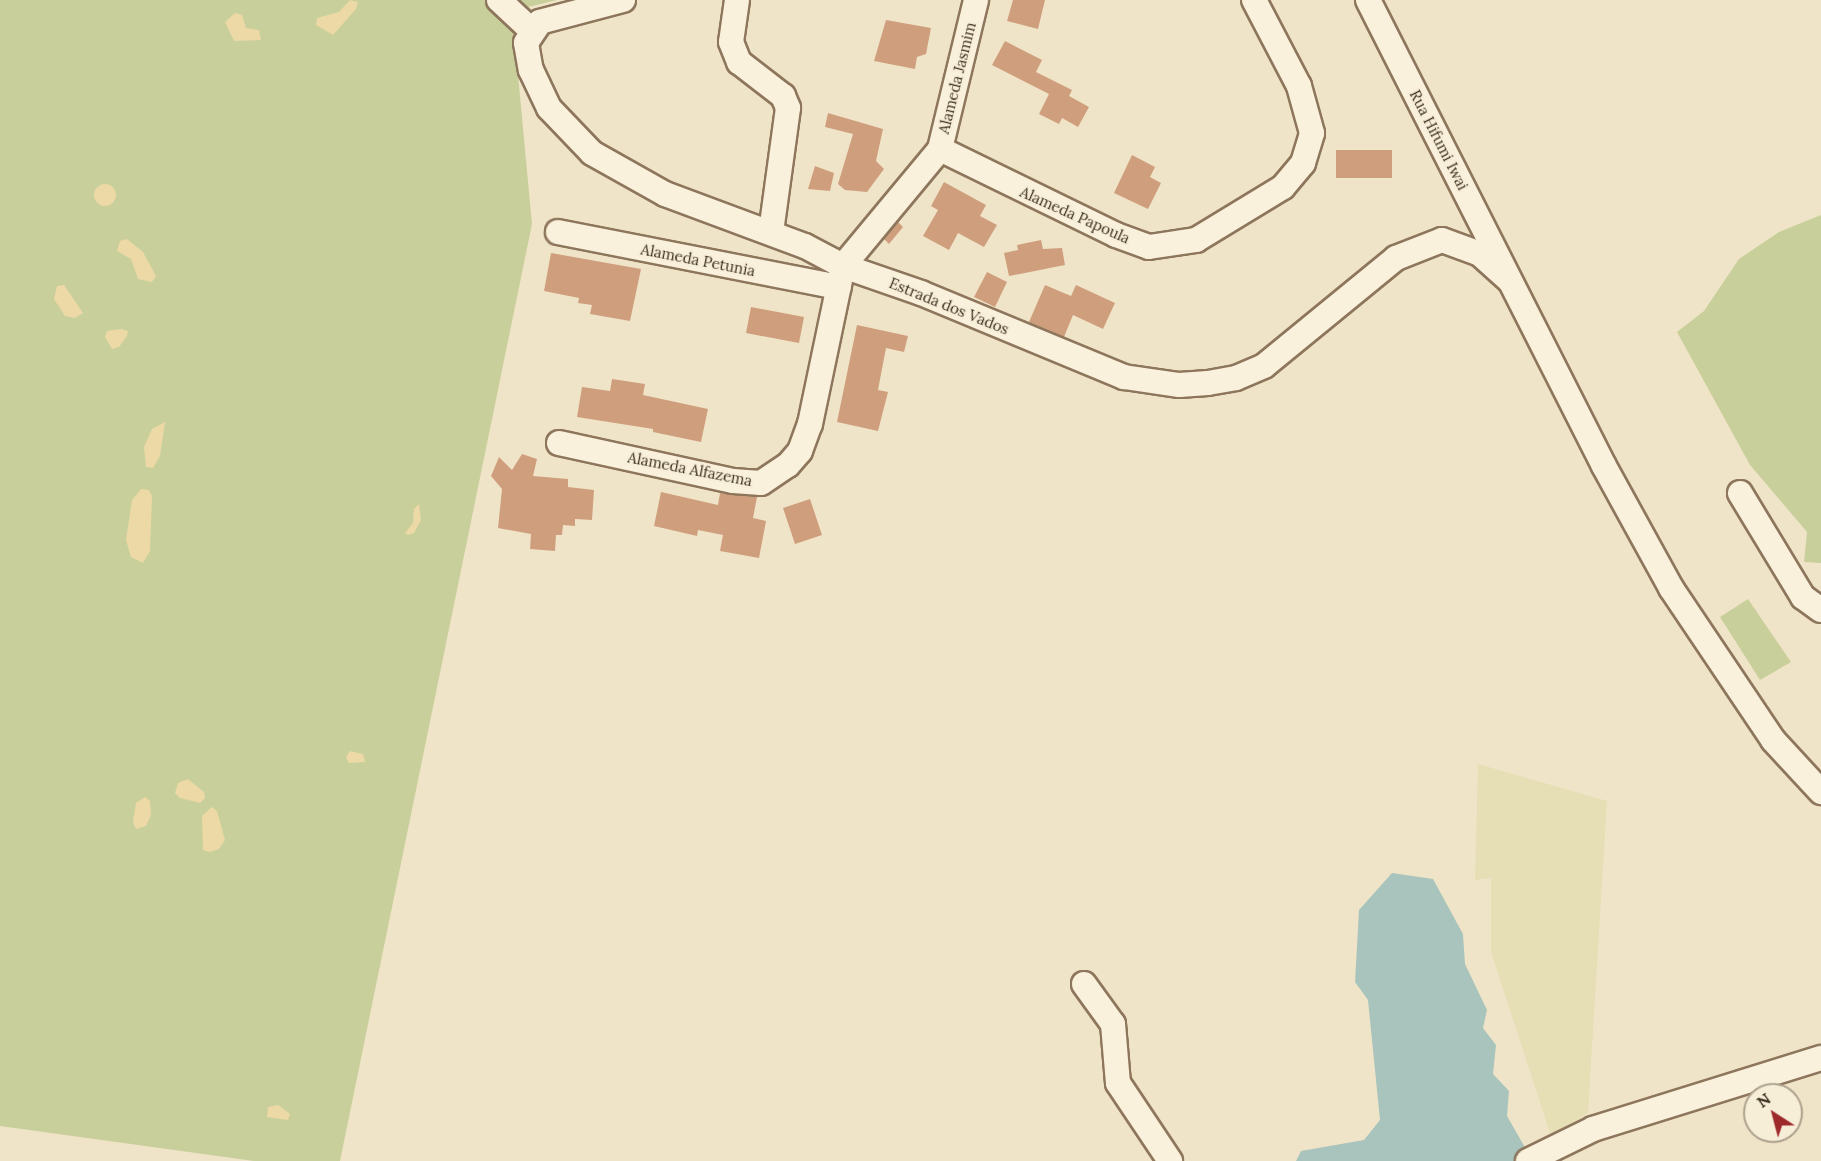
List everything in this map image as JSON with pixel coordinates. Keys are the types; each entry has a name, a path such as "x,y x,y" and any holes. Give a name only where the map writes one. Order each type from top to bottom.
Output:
{"street":[{"path":"499,0 531,30 551,17 603,8 623,0"},
{"path":"737,0 731,42 739,62 783,96 788,108 771,232"},
{"name":"Alameda Jasmim","path":"841,277 940,149 976,0"},
{"name":"Alameda Papoula","path":"940,149 1116,235 1149,247 1196,240 1283,187 1303,163 1312,134 1299,86 1254,0"},
{"name":"Rua Hifumi Iwai","path":"1368,0 1509,280 1671,588 1773,740 1821,792"},
{"name":"Estrada dos Vados","path":"531,30 527,56 539,88 571,135 592,153 665,194 771,232 841,277 921,292 1091,366 1124,377 1179,385 1236,378 1264,366 1294,345 1366,280 1419,247 1442,240 1462,244 1509,280"},
{"name":"Alameda Petunia","path":"558,232 841,277"},
{"name":"Alameda Alfazema","path":"559,443 733,481 761,483 775,476 800,451 810,424 841,277"},
{"path":"1740,493 1803,597 1821,609"},
{"path":"1084,984 1113,1024 1118,1083 1170,1161"},
{"path":"1528,1161 1593,1129 1821,1058"}],"shaded area":[{"path":"1478,764 1607,801 1588,1113 1551,1136 1491,952 1491,878 1475,880"}],"green space":[{"path":"0,0 557,0 512,11 532,224 340,1161 254,1161 0,1126"},
{"path":"1821,215 1821,563 1804,562 1807,532 1750,465 1677,332 1704,311 1739,259 1779,232"},
{"path":"1748,599 1791,662 1760,680 1720,617"}],"sand":[{"path":"350,0 358,2 356,9 333,35 316,25 317,18 339,12"},
{"path":"235,13 242,15 246,28 259,30 261,40 234,41 225,22"},
{"path":"105,184 113,187 116,195 113,203 105,206 97,203 94,195 97,187"},
{"path":"127,239 143,252 156,276 152,282 138,279 131,259 117,251 120,241"},
{"path":"64,285 83,313 75,318 65,316 54,299 57,286"},
{"path":"121,329 128,331 127,336 119,347 112,349 105,337 107,331"},
{"path":"165,422 160,456 153,468 146,467 144,447 152,429"},
{"path":"141,489 149,490 152,496 150,551 143,563 131,557 126,540 132,500"},
{"path":"419,504 421,520 414,533 408,535 405,533 413,523 414,509"},
{"path":"350,751 363,754 365,762 349,763 346,757"},
{"path":"188,779 204,792 205,798 200,803 180,798 175,793 178,783"},
{"path":"145,797 150,801 151,815 146,826 136,829 133,822 136,803"},
{"path":"212,807 217,811 225,840 219,849 210,852 203,850 202,816"},
{"path":"278,1105 290,1114 288,1120 267,1117 268,1107"}],"water":[{"path":"1392,873 1433,879 1463,934 1465,964 1487,1010 1483,1028 1496,1045 1493,1074 1509,1091 1507,1116 1527,1151 1514,1161 1296,1161 1301,1151 1364,1140 1380,1120 1368,1000 1355,982 1359,910"}],"building":[{"path":"1013,0 1045,0 1038,29 1007,21"},
{"path":"886,20 931,28 926,54 917,57 915,69 874,61"},
{"path":"1005,41 1042,60 1036,72 1072,90 1069,96 1089,107 1078,127 1062,118 1059,124 1039,114 1049,94 992,65"},
{"path":"828,113 883,129 876,161 884,169 867,192 845,190 838,184 853,134 825,127"},
{"path":"1336,150 1392,150 1392,178 1336,178"},
{"path":"1132,155 1155,167 1150,177 1161,183 1148,209 1114,193"},
{"path":"815,166 834,173 830,191 808,189"},
{"path":"944,182 986,205 980,216 997,225 984,247 958,233 949,250 923,236 938,210 931,206"},
{"path":"898,222 903,227 889,244 884,239"},
{"path":"1041,240 1043,249 1062,248 1065,265 1009,276 1004,253 1018,250 1017,245"},
{"path":"551,253 641,269 630,321 590,314 592,305 578,303 579,298 544,291"},
{"path":"987,272 1007,282 995,307 974,297"},
{"path":"1045,285 1071,296 1076,285 1115,303 1103,329 1073,315 1064,337 1029,322"},
{"path":"751,307 804,317 799,343 746,333"},
{"path":"857,325 908,336 904,352 886,348 878,390 888,392 878,431 837,422"},
{"path":"612,379 645,384 643,395 708,409 701,442 653,432 653,429 577,417 582,387 610,391"},
{"path":"522,454 537,459 533,476 568,479 568,487 594,490 592,520 575,519 575,526 563,525 562,535 556,535 555,551 530,549 531,534 498,528 502,489 491,476 499,457 512,470"},
{"path":"661,492 718,505 720,493 757,497 753,518 766,521 759,558 720,551 723,535 698,530 697,536 654,526"},
{"path":"810,499 822,535 795,544 783,508"}]}
